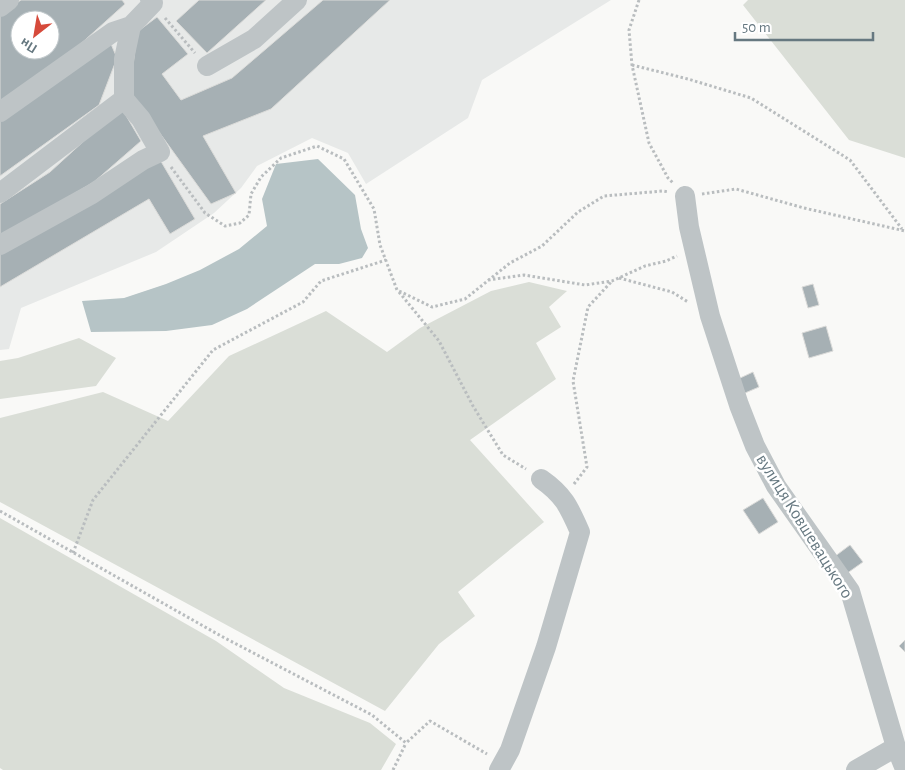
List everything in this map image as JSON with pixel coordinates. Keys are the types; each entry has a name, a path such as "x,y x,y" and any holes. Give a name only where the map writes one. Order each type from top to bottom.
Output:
{"street":[{"path":"0,7 9,0"},
{"path":"207,66 254,39 297,0"},
{"path":"0,245 92,194 143,160 160,152 141,118 124,99 124,59 131,26 151,2"},
{"path":"0,112 113,32 131,26"},
{"path":"0,193 124,99"},
{"name":"вулиця Ковшевацького","path":"685,196 689,227 710,316 739,405 755,446 776,486 850,591 896,747 905,769"},
{"path":"501,767 510,750 546,647 580,532 566,502 542,479"},
{"path":"856,770 896,747"}],"path":[{"path":"639,0 630,30 632,65 650,143 668,178 685,196"},
{"path":"151,2 207,66"},
{"path":"632,65 751,98 850,160 904,230"},
{"path":"160,152 205,213 225,226 240,222 249,215 251,194 261,177 281,158 317,146 344,159 374,209 380,244 397,290 439,341 473,406 503,455 542,479"},
{"path":"397,290 432,307 465,299 510,263 542,246 578,212 604,196 663,190 685,196 736,189 804,208 904,230"},
{"path":"487,280 524,275 585,285 612,281 645,266 666,261 695,247"},
{"path":"73,552 94,500 213,350 303,302 321,281 386,260"},
{"path":"620,278 672,292 710,316"},
{"path":"566,502 569,491 587,467 573,381 582,335 588,308 612,281"},
{"path":"0,512 221,636 372,715 406,743"},
{"path":"393,770 406,743 430,721 501,767"}],"shaded area":[{"path":"0,0 611,0 482,80 468,118 366,184 348,153 312,138 257,166 241,188 214,213 156,252 21,308 9,349 0,350"},
{"path":"748,0 905,0 905,158 849,140 743,5"},
{"path":"318,159 355,195 361,229 368,248 362,258 339,264 315,264 247,309 212,325 166,331 91,332 82,301 124,298 200,270 239,249 267,226 262,199 276,164"},
{"path":"529,282 567,291 549,307 561,327 536,343 556,379 470,440 544,522 458,592 475,616 439,644 385,711 0,502 0,418 103,392 168,421 229,356 326,311 387,352 420,328 491,291"},
{"path":"79,338 116,358 96,386 0,399 0,361 18,358"},
{"path":"0,518 216,641 284,688 370,723 396,744 381,770 3,770 0,768"}],"building":[{"path":"21,0 122,0 125,4 65,58 0,103 0,14"},
{"path":"199,0 266,0 207,53 176,21"},
{"path":"323,0 390,0 271,109 203,136 236,193 211,204 130,92 137,32 157,17 188,54 162,74 181,100 232,78"},
{"path":"111,44 117,58 99,105 0,176 0,121"},
{"path":"121,107 141,141 94,182 0,237 0,204 50,172"},
{"path":"159,158 195,219 170,234 149,199 0,287 0,252"},
{"path":"813,284 819,305 808,308 802,287"},
{"path":"826,326 833,351 809,358 802,333"},
{"path":"753,372 759,387 745,393 738,379"},
{"path":"763,498 778,522 759,534 743,510"},
{"path":"850,545 863,562 846,574 834,557"},
{"path":"905,640 905,652 899,646"}]}
